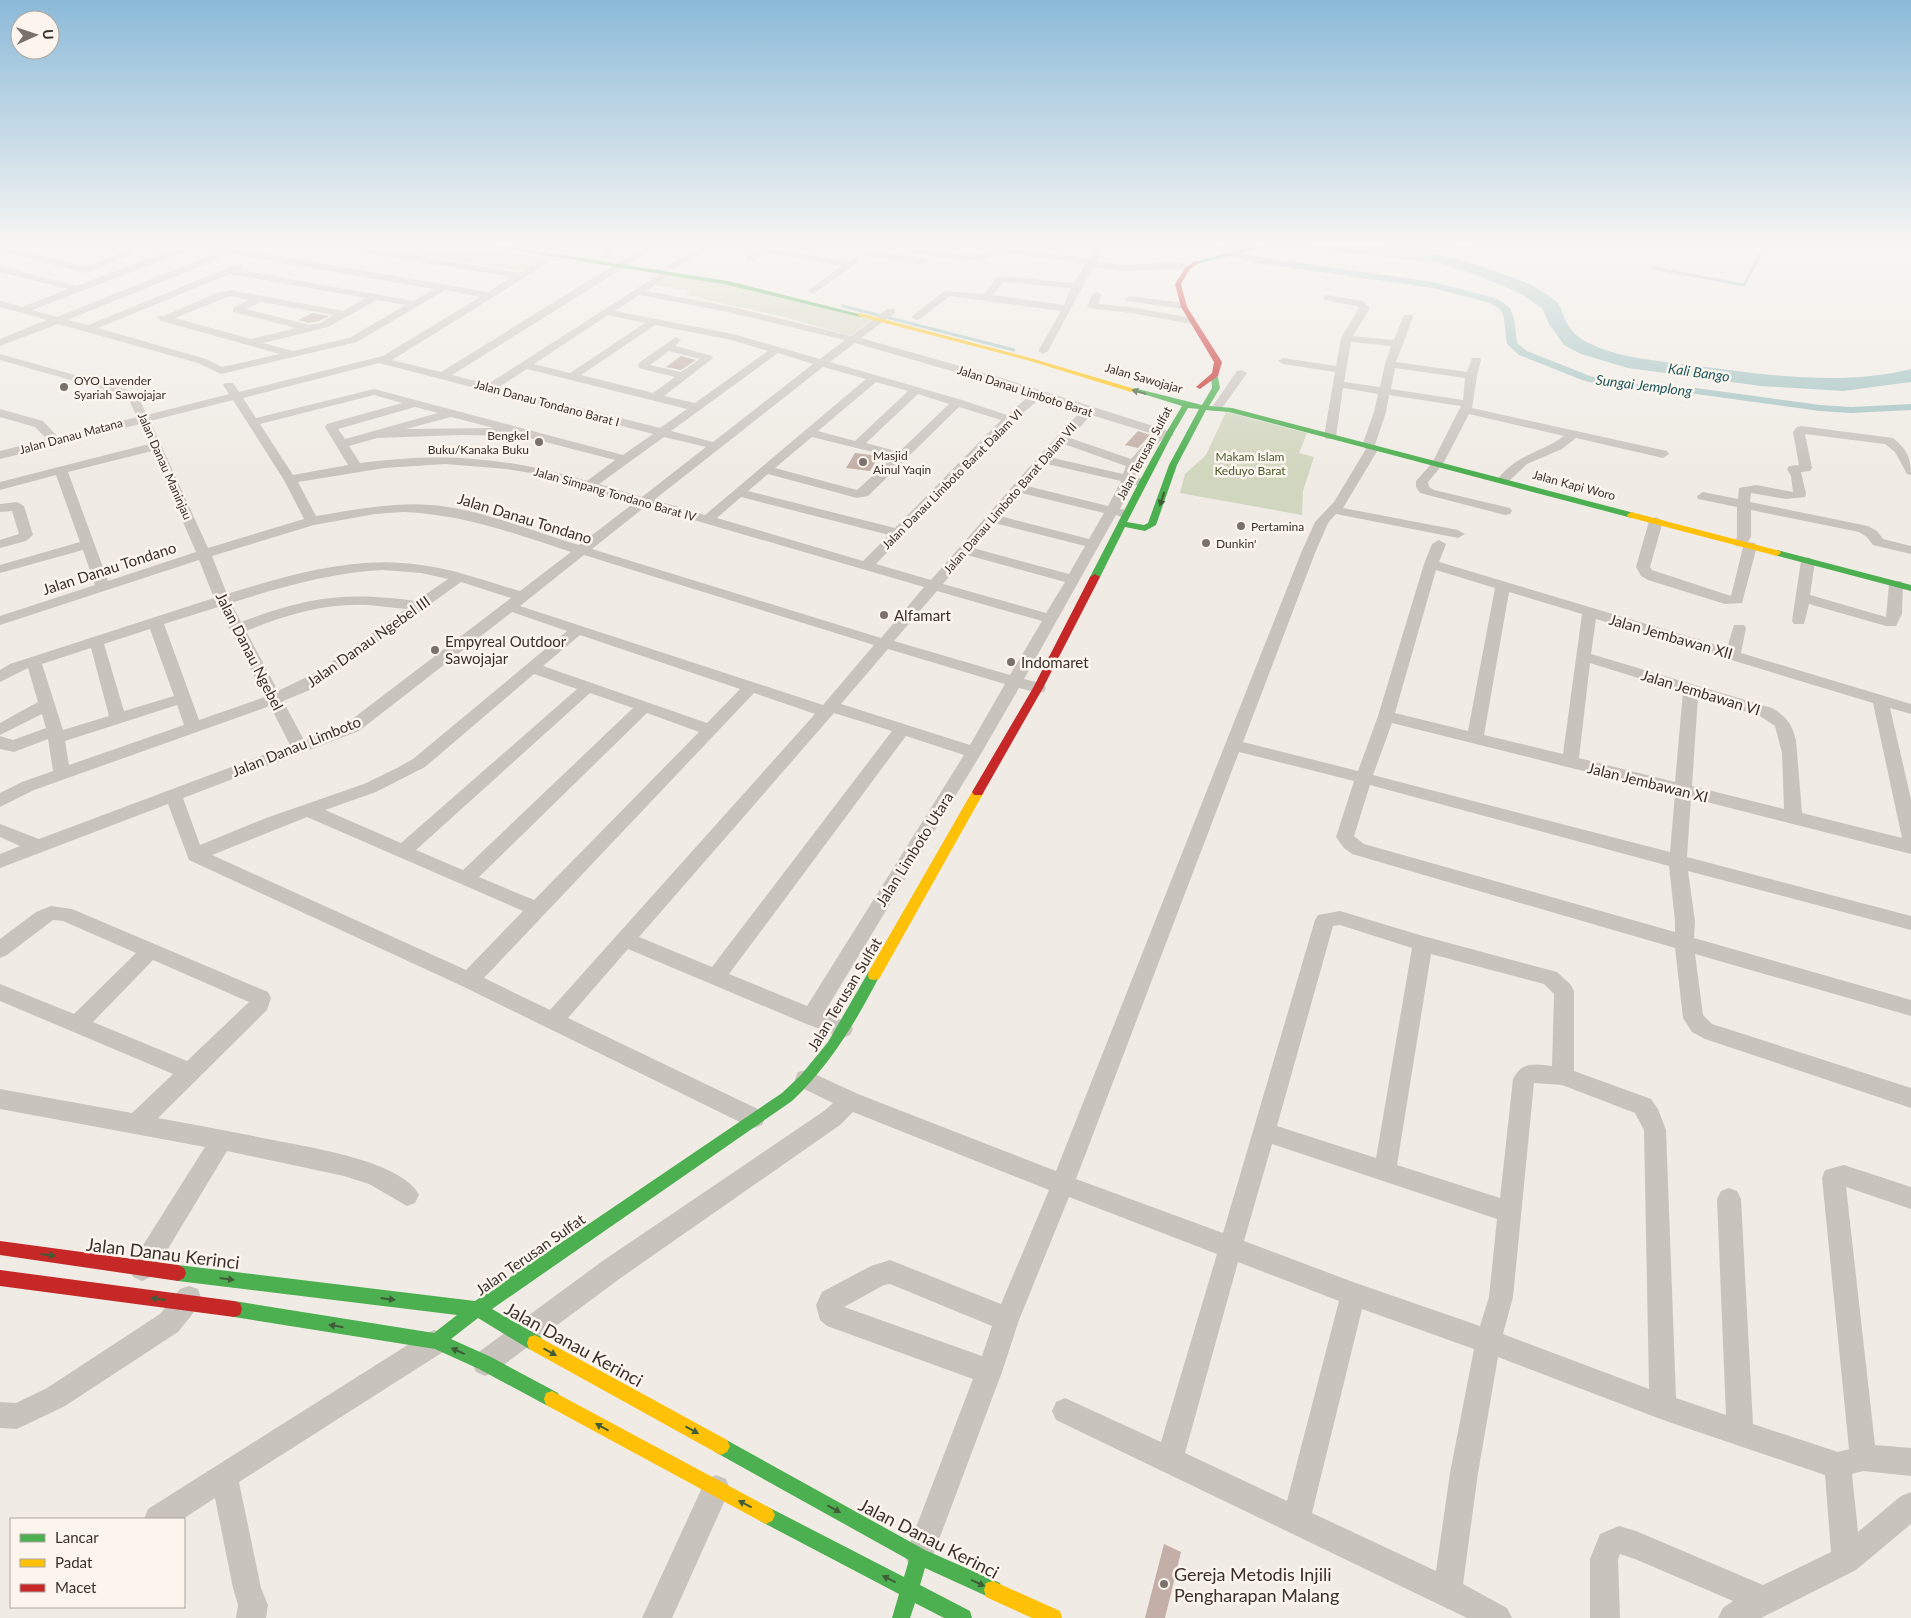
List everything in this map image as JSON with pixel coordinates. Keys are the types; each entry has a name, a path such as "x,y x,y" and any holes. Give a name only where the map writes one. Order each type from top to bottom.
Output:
{"street":[{"path":"0,342 55,320 202,361 221,371 290,480 312,521"},
{"path":"88,329 111,320"},
{"path":"167,320 292,354"},
{"path":"276,320 310,328"},
{"path":"250,343 324,325 334,320"},
{"path":"221,371 359,338 390,320"},
{"path":"379,360 392,355 449,320"},
{"path":"443,376 534,320"},
{"path":"490,388 595,320"},
{"path":"646,320 723,334 958,402 1009,419"},
{"name":"Jalan Danau Limboto Barat","path":"775,320 1000,381 1164,434"},
{"path":"642,502 821,363 852,340 887,320"},
{"name":"Jalan Sawojajar","path":"909,320 1032,360 1186,405"},
{"name":"Jalan Sawojajar","path":"920,320 934,322"},
{"path":"1043,351 1062,320"},
{"path":"1183,320 1191,321"},
{"path":"1330,436 1346,338 1358,320"},
{"path":"902,1618 908,1590 919,1556 989,1372 1007,1319 1062,1184 1308,554 1322,522 1334,510 1371,447 1390,364 1407,320"},
{"path":"573,376 654,321"},
{"name":"Jalan Terusan Sulfat","path":"1122,524 1145,528 1152,525 1173,465 1212,405 1216,388 1214,377 1218,366 1217,358 1191,321"},
{"path":"684,376 643,366 693,328"},
{"name":"Jalan Sawojajar","path":"980,334 1188,393"},
{"path":"1346,338 1398,344"},
{"path":"655,396 707,360 708,357 666,347"},
{"path":"588,486 660,432 776,350"},
{"name":"Jalan Danau Maninjau","path":"0,357 129,394 134,398 204,554"},
{"name":"Jalan Danau Tondano Barat I","path":"379,360 715,446"},
{"name":"Jalan Danau Matana","path":"0,454 54,442 234,394 379,360"},
{"path":"1476,360 1471,376 1467,407 1437,464 1422,481 1422,490 1505,511"},
{"path":"1283,361 1340,370"},
{"path":"1390,364 1471,376"},
{"path":"526,365 695,407"},
{"path":"1212,405 1241,373"},
{"name":"Jalan Terusan Sulfat","path":"436,1341 477,1309 787,1097 806,1079 833,1046 1038,688 1154,461 1164,434 1186,405 1188,393 1214,377"},
{"path":"707,520 874,378"},
{"path":"1338,384 1384,390 1467,407 1663,454"},
{"path":"857,445 916,390"},
{"path":"254,422 371,392 416,402 624,459"},
{"name":"Jalan Kapi Woro","path":"1188,393 1212,405 1229,410 1911,588"},
{"name":"Jalan Danau Limboto Barat Dalam VI","path":"867,565 896,533 1009,419 1038,394"},
{"path":"355,466 330,428 333,425 416,402"},
{"path":"767,470 862,494 958,402"},
{"name":"Jalan Kapi Woro","path":"1186,405 1212,405"},
{"name":"Jalan Danau Limboto Barat Dalam VII","path":"553,1021 828,709 991,518 1088,411"},
{"path":"341,444 453,412"},
{"path":"3,417 44,428 54,442"},
{"path":"1656,520 1656,527 1643,567 1646,573 1653,577 1726,600 1737,600 1745,545 1744,490 1747,488 1794,496 1800,494 1797,476 1793,469 1806,468 1799,432 1801,430 1885,440 1908,456 1911,471"},
{"path":"376,434 461,431 522,432"},
{"path":"810,433 902,456"},
{"path":"1061,439 1133,464 1164,434"},
{"path":"1503,480 1523,462 1558,446 1575,434"},
{"path":"0,486 156,446"},
{"path":"1043,459 1143,483"},
{"name":"Jalan Simpang Tondano Barat IV","path":"290,480 355,466 420,461 492,462 539,471 867,565 933,586 1072,622"},
{"path":"1154,461 1173,465"},
{"name":"Jalan Limboto Utara","path":"811,1017 1016,681 1071,579 1112,511 1128,480 1133,464"},
{"path":"61,471 103,587"},
{"path":"1018,488 1112,511 1122,524 1100,530"},
{"path":"740,493 896,533"},
{"path":"1703,496 1863,529 1872,534 1878,542 1911,550"},
{"name":"Jalan Danau Limboto","path":"0,861 353,726 374,713 642,502"},
{"path":"0,508 17,506 26,535 22,538 0,544"},
{"name":"Jalan Danau Tondano","path":"0,621 204,554 312,521 375,510 432,509 473,517 883,643 1038,688"},
{"path":"1334,510 1458,534"},
{"path":"991,518 1093,544"},
{"path":"0,568 88,544"},
{"path":"1439,544 1430,564 1386,716 1345,837 1350,843 1358,848 1911,1008"},
{"path":"964,550 1071,579"},
{"name":"Jalan Danau Ngebel","path":"204,554 222,600 299,746"},
{"path":"1799,621 1808,562"},
{"name":"Jalan Jembawan XII","path":"1430,564 1911,709"},
{"path":"0,677 15,668 273,584 343,568 405,567 432,571 458,578 578,629 751,687 902,729 974,752"},
{"name":"Jalan Danau Ngebel III","path":"0,801 28,786 304,686 324,674 458,578"},
{"path":"1803,598 1892,628 1895,614 1896,584"},
{"path":"1475,737 1503,586"},
{"path":"237,629 294,608 333,601 383,600 418,606"},
{"path":"1570,763 1589,613"},
{"path":"155,621 193,727"},
{"path":"1733,654 1738,628"},
{"path":"195,855 308,810 371,788 402,774 419,763 578,629"},
{"path":"96,641 118,719"},
{"name":"Jalan Jembawan VI","path":"1583,656 1766,712 1784,724 1788,737 1793,817"},
{"path":"34,662 56,734 62,774"},
{"path":"533,668 708,729"},
{"path":"402,852 588,687"},
{"path":"469,980 708,729 751,687"},
{"path":"1692,690 1678,862 1685,921 1684,941 1693,1018 1705,1030 1911,1098"},
{"path":"0,742 7,746 14,746 118,719 182,698"},
{"path":"1880,699 1911,838"},
{"path":"0,730 47,704"},
{"path":"466,878 644,706"},
{"name":"Jalan Jembawan XI","path":"1386,716 1475,737 1684,792 1911,847"},
{"path":"716,976 902,729"},
{"path":"1234,746 1364,778 1911,923"},
{"path":"173,795 195,855 469,980 754,1118"},
{"path":"308,810 536,909"},
{"path":"0,830 37,846"},
{"path":"916,846 944,854"},
{"path":"0,950 42,917 51,914 65,914 262,998 260,1004 136,1124"},
{"path":"1169,1461 1230,1246 1266,1132 1325,920 1340,918 1423,944 1550,978 1564,991 1563,1076"},
{"path":"626,940 716,976 795,1012 843,1029"},
{"path":"1385,1171 1423,944"},
{"path":"78,1024 151,950"},
{"path":"0,992 190,1072"},
{"path":"1448,1592 1464,1473 1488,1341 1501,1297 1524,1079 1530,1072 1563,1076 1643,1106 1650,1116 1655,1130 1663,1407"},
{"path":"806,1079 850,1101 1062,1184 1353,1294 1488,1341 1663,1407 1740,1433 1850,1462 1911,1462"},
{"path":"0,1099 222,1139 360,1169 394,1184 406,1194"},
{"path":"485,1363 520,1335 698,1208 832,1118 850,1101"},
{"path":"1266,1132 1510,1212"},
{"path":"142,1269 222,1139"},
{"path":"1846,1560 1850,1462 1833,1178 1844,1176 1911,1198"},
{"path":"1729,1198 1740,1433"},
{"name":"Jalan Danau Kerinci","path":"0,1248 142,1269 477,1309 520,1335 919,1556 1053,1618"},
{"path":"989,1372 836,1317 828,1311 828,1305 831,1301 872,1278 890,1272 1007,1319"},
{"path":"0,1415 17,1416 56,1398 169,1322 186,1302 202,1276"},
{"path":"0,1278 186,1302 436,1341 485,1363 716,1489 963,1618"},
{"path":"1296,1520 1353,1294"},
{"path":"160,1518 436,1341"},
{"path":"1064,1411 1448,1592 1497,1618"},
{"path":"224,1476 247,1588 253,1605 251,1618"},
{"path":"657,1618 716,1489"},
{"path":"1733,1618 1764,1600 1846,1560 1911,1506"},
{"path":"1606,1618 1604,1559 1610,1544 1619,1540 1636,1545 1764,1600"}],"green space":[{"path":"793,320 871,320 851,335"},
{"name":"Makam Islam Keduyo Barat","path":"1226,412 1307,433 1299,453 1314,457 1303,491 1302,515 1180,493 1185,474 1206,455"}],"building":[{"path":"299,320 322,320 309,323"},
{"path":"681,356 696,360 681,370 666,367"},
{"path":"1138,431 1150,435 1138,448 1125,445"},
{"name":"Masjid Ainul Yaqin","path":"855,453 879,456 870,471 846,468"},
{"name":"Gereja Metodis Injili Pengharapan Malang","path":"1164,1544 1181,1552 1165,1618 1145,1618"}],"waterway":[{"path":"895,320 1014,350"},
{"name":"Sungai Jemplong","path":"1509,320 1512,344 1523,353 1586,378 1612,385 1696,391 1820,408 1851,410 1911,407"},
{"name":"Kali Bango","path":"1556,320 1570,341 1588,350 1628,362 1761,380 1843,385 1903,378 1911,375"}],"traffic: fast":[{"path":"1134,390 1186,405 1204,408 1216,388 1214,377"},
{"path":"1095,577 1168,435 1186,405"},
{"path":"1122,524 1145,528 1152,525 1173,465 1204,408 1229,410 1631,515"},
{"path":"1777,553 1911,588"},
{"path":"436,1341 477,1309 787,1097 806,1079 833,1046 874,975"},
{"path":"178,1273 477,1309 535,1343"},
{"path":"234,1309 436,1341 485,1363 552,1399"},
{"path":"721,1446 919,1556 993,1590"},
{"path":"766,1515 963,1618"},
{"path":"901,1618 919,1556"}],"traffic: slow":[{"path":"877,320 1032,360 1134,390"},
{"path":"1631,515 1777,553"},
{"path":"874,975 978,792"},
{"path":"535,1343 721,1446"},
{"path":"552,1399 766,1515"},
{"path":"993,1590 1053,1618"}],"traffic: jam":[{"path":"1192,320 1218,362 1215,374 1200,387"},
{"path":"978,792 1038,688 1095,577"},
{"path":"0,1248 178,1273"},
{"path":"0,1278 234,1309"}],"place":[{"name":"OYO Lavender Syariah Sawojajar","path":"64,387"},
{"name":"Bengkel Buku/Kanaka Buku","path":"539,442"},
{"name":"Masjid Ainul Yaqin","path":"863,462"},
{"name":"Pertamina","path":"1241,526"},
{"name":"Dunkin'","path":"1206,543"},
{"name":"Alfamart","path":"884,615"},
{"name":"Empyreal Outdoor Sawojajar","path":"435,650"},
{"name":"Indomaret","path":"1011,662"},
{"name":"Gereja Metodis Injili Pengharapan Malang","path":"1164,1584"}]}
